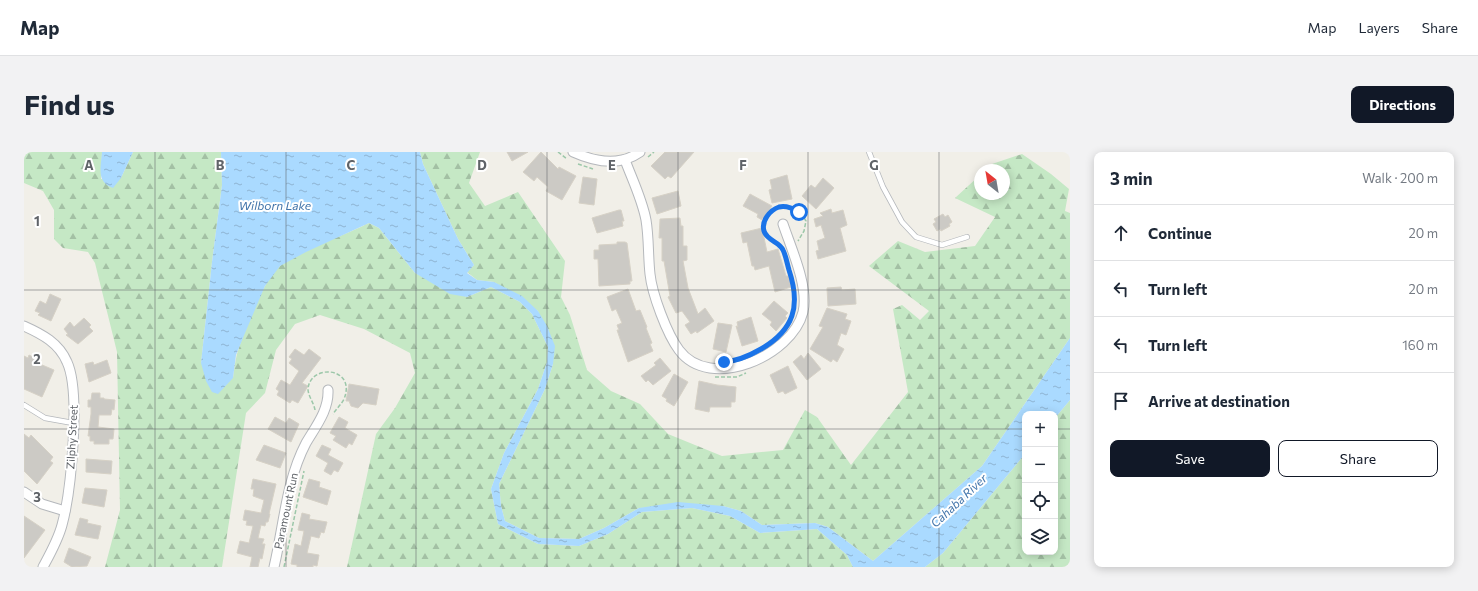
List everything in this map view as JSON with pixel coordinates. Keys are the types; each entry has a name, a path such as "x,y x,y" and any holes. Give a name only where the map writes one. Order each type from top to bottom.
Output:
{"street":[{"path":"570,155 604,162 625,160 640,152"},
{"path":"625,160 646,219 652,288 672,340 680,351 689,359 702,366 714,369 730,369 745,365 783,344 801,321 804,310 802,281 783,224"},
{"name":"Zilphy Street","path":"24,326 49,339 57,347 67,361 73,380 73,423 69,486 65,511 61,527 43,567"},
{"name":"Paramount Run","path":"274,567 291,481 306,444 325,410 328,400 328,390"},
{"path":"24,492 42,504 65,511"}],"lane":[{"path":"869,152 882,187 902,222 916,237 942,245 967,236"},
{"path":"24,405 45,418 73,423"}],"path":[{"path":"558,152 570,155"},
{"path":"574,162 590,168 598,169"},
{"path":"782,249 770,240 764,230 767,216 779,207 794,209 799,212 806,221 804,231 798,243"},
{"path":"708,377 737,377 749,372"}],"green space":[{"path":"24,152 102,152 101,179 121,178 133,152 221,152 222,185 201,363 233,378 237,354 244,333 255,306 275,271 281,265 313,247 369,223 379,228 415,273 467,297 491,287 520,302 532,314 548,347 547,362 538,389 504,453 491,489 498,524 538,544 579,546 608,534 642,512 692,508 730,516 760,533 817,529 847,555 853,567 347,567 376,434 395,408 415,373 410,353 364,329 320,315 295,324 276,350 265,393 246,413 222,567 105,567 120,510 117,352 95,263 88,252 63,248 54,239 54,210 43,191 24,183"},
{"path":"420,152 480,152 469,183 485,206 518,192 565,261 561,297 570,315 587,370 611,391 640,404 668,434 722,456 783,450 805,410 817,417 851,465 908,392 893,309 902,305 920,320 929,311 869,266 898,241 925,252 975,246 995,217 955,198 974,181 974,200 1010,200 1010,164 992,164 1022,154 1051,174 1069,189 1065,211 1070,213 1070,338 982,466 873,561 828,527 815,523 762,525 741,511 723,506 639,508 604,528 579,539 539,538 505,521 501,506 499,484 545,389 553,364 538,311 494,282 477,280 467,272 474,265 458,239 423,164"},
{"path":"1070,400 1070,567 925,567 943,553 1022,458 1022,555 1058,555 1058,414"}],"water":[{"path":"102,152 133,152 121,178 113,188 104,182 102,178"},
{"name":"Wilborn Lake","path":"221,152 420,152 423,164 458,239 474,265 467,273 477,280 494,282 522,296 538,311 547,326 555,346 553,364 545,389 499,484 501,506 505,521 539,538 579,539 604,528 639,508 678,502 723,506 741,511 762,525 815,523 828,527 873,561 982,466 1070,338 1070,400 1058,414 1058,411 1022,411 1022,458 943,553 925,567 853,567 847,555 817,529 760,533 730,516 692,508 642,512 608,534 579,546 538,544 498,524 491,489 504,453 538,389 547,362 548,347 532,314 520,302 491,287 467,297 450,294 415,273 379,228 369,223 306,252 280,266 265,286 245,333 236,355 233,378 218,394 212,392 206,381 201,363 222,185"}],"building":[{"path":"507,152 528,152 512,161"},
{"path":"541,152 558,169 559,167 576,176 562,200 546,191 548,187 537,177 534,181 523,172"},
{"path":"665,152 694,152 671,178 668,176 665,179 651,166"},
{"path":"787,175 792,199 772,203 769,190 772,189 770,180"},
{"path":"583,177 597,179 594,205 579,203"},
{"path":"823,178 834,188 816,209 802,196 811,185 815,188"},
{"path":"678,191 681,206 657,214 652,198"},
{"path":"750,194 772,206 762,220 757,217 758,214 743,206"},
{"path":"831,209 832,213 843,210 847,225 840,228 846,251 818,259 816,251 819,250 817,241 825,238 821,225 816,227 814,219 823,216 820,213"},
{"path":"621,210 624,221 622,221 623,226 597,233 592,218"},
{"path":"943,214 945,217 948,215 952,222 949,224 950,226 941,231 940,229 937,231 933,224 936,222 934,219"},
{"path":"680,218 681,226 683,226 683,246 687,246 687,260 683,261 688,288 698,314 705,308 714,321 697,333 696,331 691,334 685,325 690,322 682,311 676,313 668,297 670,296 664,261 662,261 662,238 659,238 660,219"},
{"path":"762,228 767,252 778,249 786,276 789,276 791,287 775,292 769,266 755,270 754,266 752,266 747,242 743,243 741,233"},
{"path":"617,242 627,243 632,281 630,281 630,284 599,286 598,259 594,259 594,250 599,250 599,245 617,244"},
{"path":"841,287 842,290 855,289 856,304 828,306 827,288"},
{"path":"628,289 636,311 640,310 647,327 646,328 652,343 650,344 653,351 628,362 617,330 619,330 617,325 622,323 616,309 612,311 607,297"},
{"path":"50,294 61,299 51,321 38,315 40,313 35,311 40,301 46,304"},
{"path":"774,301 788,313 785,316 787,318 776,331 770,325 772,322 762,314"},
{"path":"827,308 847,314 845,319 851,321 846,335 841,333 837,345 844,349 837,362 833,359 831,362 810,349 823,327 819,326"},
{"path":"751,317 758,341 742,346 736,326 738,327 737,322"},
{"path":"84,318 91,325 89,327 93,331 78,344 66,335 68,334 64,329 70,322 74,327"},
{"path":"718,323 732,325 726,352 713,349"},
{"path":"295,349 304,355 309,349 321,358 302,383 308,386 298,403 292,400 290,403 277,395 279,391 276,389 281,380 290,385 299,371 289,363 292,359 289,357"},
{"path":"808,353 821,369 807,380 793,362 801,355 804,359"},
{"path":"29,355 37,359 35,362 54,370 42,397 24,389 24,356 28,358"},
{"path":"660,358 671,371 653,385 648,380 646,382 641,376 656,365 654,363"},
{"path":"107,360 111,373 89,382 85,364 93,362 94,365"},
{"path":"788,366 797,388 785,394 783,391 778,393 770,375"},
{"path":"674,374 688,382 674,406 666,401 667,399 662,396"},
{"path":"699,381 736,387 735,402 731,402 731,407 710,407 709,412 695,409"},
{"path":"349,384 379,389 376,405 363,403 358,408 351,406 349,401 346,401"},
{"path":"92,393 100,393 100,398 115,400 114,410 112,409 111,415 99,415 98,427 114,429 113,439 109,439 109,444 94,444 94,441 90,441 90,436 88,436 91,407 88,407 88,400 91,400"},
{"path":"275,417 286,423 289,418 299,424 291,442 268,429"},
{"path":"339,417 348,422 345,428 357,435 352,445 349,443 346,448 333,440 336,436 330,433"},
{"path":"24,434 29,438 31,435 53,457 50,461 53,463 37,484 24,471"},
{"path":"264,445 286,453 280,468 256,460"},
{"path":"322,445 331,449 328,455 343,463 338,472 334,470 331,475 324,471 328,463 316,456"},
{"path":"86,459 112,461 111,474 86,472"},
{"path":"253,479 276,484 268,522 266,522 265,526 261,525 258,538 264,539 262,544 265,544 262,559 260,558 258,567 250,567 252,557 237,553 240,541 249,543 253,526 246,525 247,521 243,520 245,510 261,513 264,500 253,496 254,489 251,489"},
{"path":"309,479 320,482 319,487 331,491 327,505 303,497"},
{"path":"85,488 107,490 104,507 82,503"},
{"path":"302,513 310,515 309,519 327,522 324,533 321,532 319,538 311,536 307,553 319,555 317,566 313,565 313,567 297,567 297,565 291,564 295,544 301,546 304,531 298,530"},
{"path":"24,516 45,530 24,558"},
{"path":"80,518 88,520 87,523 101,526 98,539 75,535"},
{"path":"69,548 91,557 87,566 72,567 64,562"}],"route":[{"path":"724,362 731,362 757,352 779,337 790,322 795,305 792,280 782,249 778,244 770,240 764,230 764,222 767,216 779,207 786,206 799,212"}],"water label":[{"name":"Cahaba River","path":"959,501"}]}
